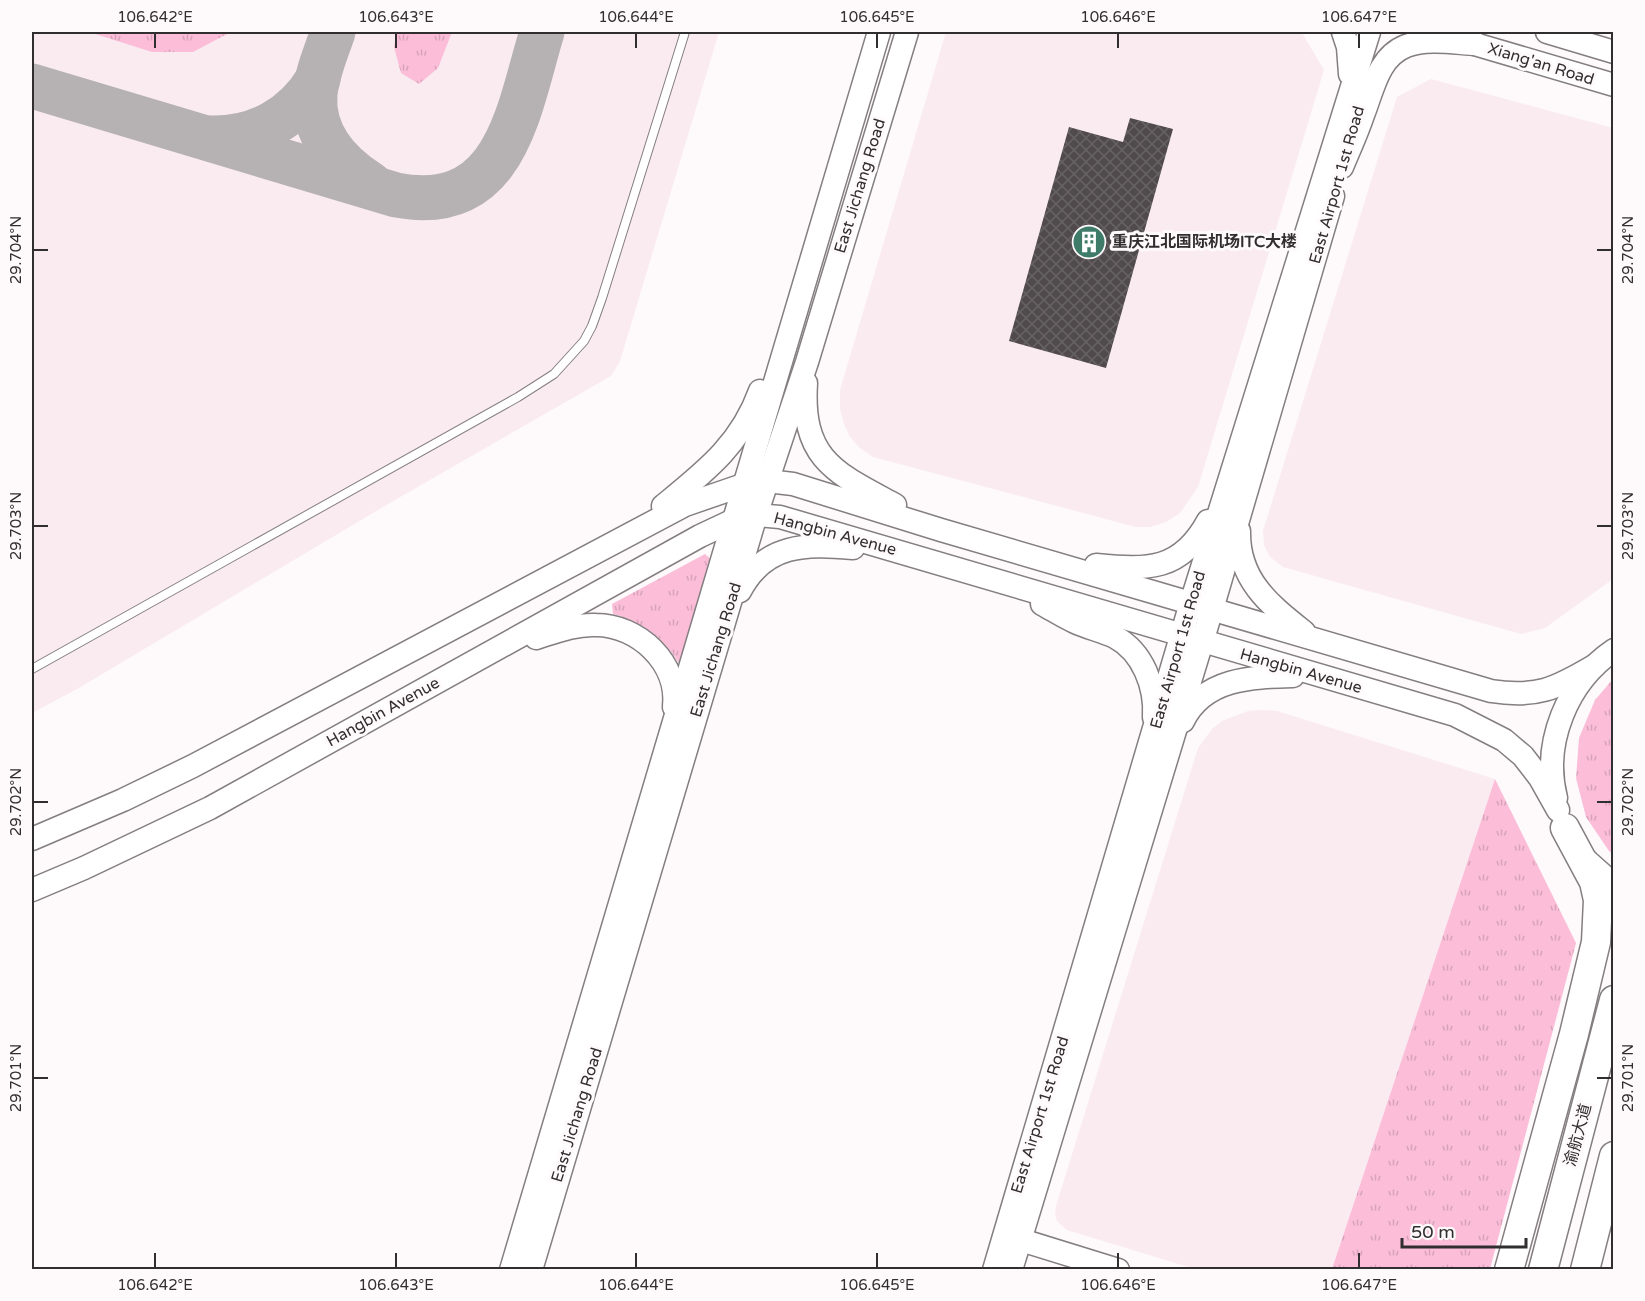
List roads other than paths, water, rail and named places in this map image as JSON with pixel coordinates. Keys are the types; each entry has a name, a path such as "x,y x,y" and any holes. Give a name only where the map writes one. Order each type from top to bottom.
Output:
{"highway":[{"path":"1509,1269 1574,1034 1596,942 1598,900 1594,882 1562,819"},
{"name":"渝航大道","path":"1543,1269 1614,1000"},
{"path":"1585,1269 1614,1156"}],"main road":[{"name":"East Jichang Road","path":"511,1269 671,732 746,517 792,325 879,32"},
{"name":"East Jichang Road","path":"756,482 807,362 906,32"},
{"path":"1342,32 1351,60 1348,96"},
{"name":"East Airport 1st Road","path":"994,1269 1012,1237 1201,606 1227,488 1369,32"},
{"name":"East Airport 1st Road","path":"1201,606 1240,514 1382,32"},
{"name":"Xiang'an Road","path":"1434,32 1614,85"},
{"name":"Xiang'an Road","path":"1546,32 1614,52"},
{"path":"1342,167 1377,76 1389,58 1405,46 1415,44 1442,42 1476,44"},
{"path":"1589,44 1614,46"},
{"path":"623,538 695,480 724,453 753,410 766,373 792,325"},
{"path":"807,362 805,402 807,417 810,433 825,459 843,477 941,530"},
{"name":"Hangbin Avenue","path":"32,838 104,809 193,766 685,505 756,482 793,483 941,530 1491,691 1512,694 1548,690 1607,654"},
{"path":"1047,561 1126,568 1164,563 1182,554 1199,538 1227,488"},
{"path":"869,543 847,526 847,519 852,513 861,512 941,530"},
{"path":"1240,514 1239,540 1247,573 1266,601 1312,638"},
{"name":"East Jichang Road","path":"531,1269 725,619 746,517"},
{"name":"Hangbin Avenue","path":"32,890 210,808 700,536 746,517 780,517 1455,715 1496,735 1523,756 1540,778 1587,861 1614,885"},
{"path":"725,619 753,570 762,562 784,551 817,546 901,551"},
{"path":"1007,584 1076,623 1112,636 1134,652 1142,664 1154,699 1158,754"},
{"path":"486,655 579,626 596,625 626,631 651,648 669,672 675,701 671,732"},
{"path":"1562,819 1552,771 1556,732 1571,695 1607,654"},
{"path":"1158,754 1188,711 1205,695 1218,687 1250,678 1313,675"},
{"path":"1012,1237 1118,1269"},
{"name":"East Airport 1st Road","path":"1011,1269 1012,1237"}],"lane":[{"path":"32,669 518,397 554,374 584,341 602,298 685,32"}],"place":[{"name":"重庆江北国际机场ITC大楼","path":"1089,242"}]}
